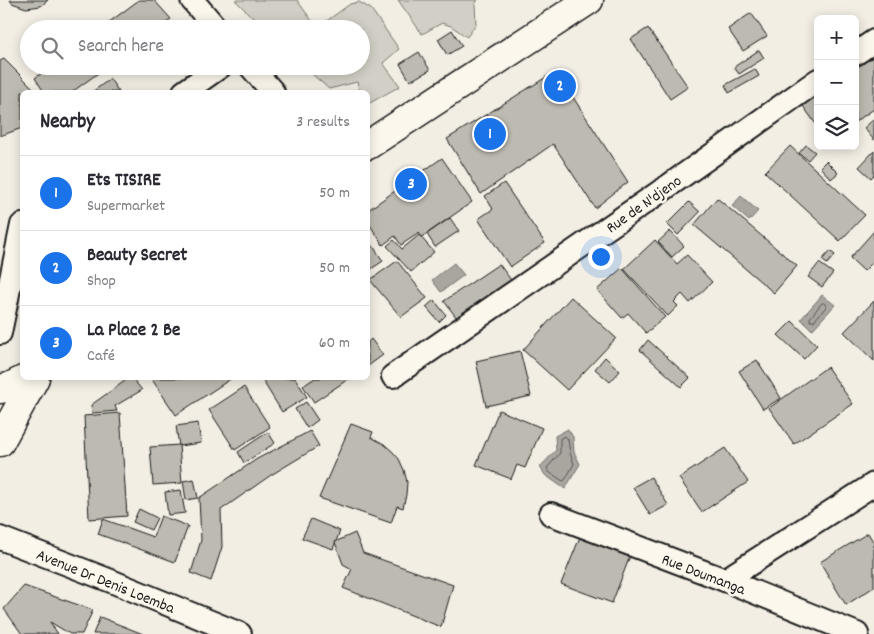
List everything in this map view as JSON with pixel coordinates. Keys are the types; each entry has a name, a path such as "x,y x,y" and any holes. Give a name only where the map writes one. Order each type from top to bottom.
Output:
{"main road":[{"path":"370,144 589,0"},
{"path":"0,389 24,380"},
{"path":"0,442 34,380"}],"street":[{"path":"192,0 209,20"},
{"path":"859,51 874,41"},
{"path":"187,90 208,75"},
{"path":"258,75 272,90"},
{"name":"Rue de N'djeno","path":"394,376 814,83"},
{"path":"0,333 20,235"},
{"path":"725,580 874,484"},
{"name":"Rue Doumanga","path":"551,514 725,580 856,634"},
{"name":"Avenue Dr Denis Loemba","path":"0,538 111,580 240,634"}],"shaded area":[{"path":"235,0 297,0 311,20 255,20"},
{"path":"398,0 478,0 475,3 476,24 467,37 451,26 442,23 422,34"},
{"path":"359,2 371,9 399,49 383,63 400,86 370,103 370,90 359,90 357,82 329,89 313,75 370,75 370,20 328,20 350,4"}],"water":[{"path":"741,196 758,211 749,221 732,206"},
{"path":"454,263 464,275 441,292 432,280"},
{"path":"822,295 835,305 812,330 801,319"},
{"path":"568,429 573,437 574,452 580,464 565,489 545,475 540,467 556,450 555,436"}],"building":[{"path":"10,0 48,0 41,6 26,8 12,3"},
{"path":"139,0 154,0 171,19 170,20 112,20"},
{"path":"751,13 767,36 743,51 728,29"},
{"path":"648,28 688,87 670,99 631,39"},
{"path":"452,30 462,46 447,55 438,39"},
{"path":"759,50 764,58 739,74 734,67"},
{"path":"419,52 430,70 410,81 400,64"},
{"path":"874,52 874,109 859,119 859,105 859,63"},
{"path":"4,59 34,89 20,90 20,129 0,136 0,61"},
{"path":"755,69 759,76 729,93 725,85"},
{"path":"556,71 628,182 595,208 553,144 481,194 447,139"},
{"path":"39,75 96,75 75,90 43,90 35,78"},
{"path":"110,79 118,90 95,90"},
{"path":"814,97 814,121 803,106"},
{"path":"874,119 874,140 864,128"},
{"path":"806,145 815,152 808,160 799,153"},
{"path":"790,146 865,215 840,241 765,172"},
{"path":"874,151 874,175 871,178 859,167"},
{"path":"442,158 472,202 422,237 419,233 401,245 395,236 383,245 370,225 370,209"},
{"path":"826,161 838,173 831,179 820,167"},
{"path":"504,183 545,243 510,267 478,219 493,209 485,196"},
{"path":"717,198 797,266 774,293 694,225"},
{"path":"689,202 700,212 678,235 667,224"},
{"path":"450,218 459,231 435,247 427,234"},
{"path":"670,231 684,246 672,257 658,242"},
{"path":"874,231 874,261 864,271 850,258"},
{"path":"419,235 434,252 411,272 387,246 394,240 402,249"},
{"path":"655,240 677,264 687,255 712,282 690,303 682,294 674,302 678,306 668,316 624,269"},
{"path":"373,246 383,261 370,270 370,248"},
{"path":"830,251 835,255 827,264 822,260"},
{"path":"397,261 427,298 401,317 370,280"},
{"path":"819,263 833,273 822,287 808,277"},
{"path":"499,264 514,284 459,321 444,301"},
{"path":"622,268 665,317 646,333 628,313 622,318 597,290"},
{"path":"571,297 616,338 567,390 523,350"},
{"path":"434,300 446,315 439,322 426,307"},
{"path":"874,301 874,361 844,332"},
{"path":"792,321 817,345 804,359 778,335"},
{"path":"370,340 383,355 370,365"},
{"path":"648,340 690,378 681,387 640,350"},
{"path":"520,351 531,396 486,406 476,361"},
{"path":"605,357 620,371 610,382 595,369"},
{"path":"757,360 781,398 763,409 739,371"},
{"path":"827,367 853,404 794,444 769,408"},
{"path":"126,380 134,380 142,390 115,406 117,411 92,413 91,405"},
{"path":"152,380 229,380 176,415"},
{"path":"262,380 296,380 307,397 282,412"},
{"path":"312,380 347,380 314,402 303,386"},
{"path":"244,387 270,427 235,450 209,410"},
{"path":"306,402 318,420 307,428 295,409"},
{"path":"499,410 542,428 525,468 517,465 511,479 476,465"},
{"path":"120,413 127,516 89,519 84,416"},
{"path":"198,423 201,443 179,446 176,426"},
{"path":"351,424 373,432 371,437 392,451 399,459 404,470 407,482 403,508 397,506 391,523 319,498"},
{"path":"310,431 319,446 271,475 221,510 222,547 211,581 191,573 201,540 199,498 257,459"},
{"path":"268,432 275,443 244,463 238,452"},
{"path":"179,445 182,483 153,485 150,447"},
{"path":"725,448 748,482 702,512 679,478"},
{"path":"651,477 668,505 650,515 633,487"},
{"path":"194,479 198,498 186,500 183,481"},
{"path":"181,490 185,513 168,515 165,492"},
{"path":"139,509 157,518 151,530 133,522"},
{"path":"161,516 188,526 175,562 98,534 103,519 153,537"},
{"path":"311,519 340,531 333,549 302,538"},
{"path":"355,533 363,553 453,585 441,627 343,588 352,569 343,564 335,542"},
{"path":"868,533 874,543 874,587 846,605 820,562"},
{"path":"580,537 630,556 612,603 561,584"},
{"path":"24,586 93,610 82,634 70,634 50,622 58,634 22,634 4,609"},
{"path":"100,617 143,634 93,634"}],"place":[{"name":"Beauty Secret","path":"560,86"},
{"name":"Ets TISIRE","path":"490,134"},
{"name":"La Place 2 Be","path":"411,184"}]}
